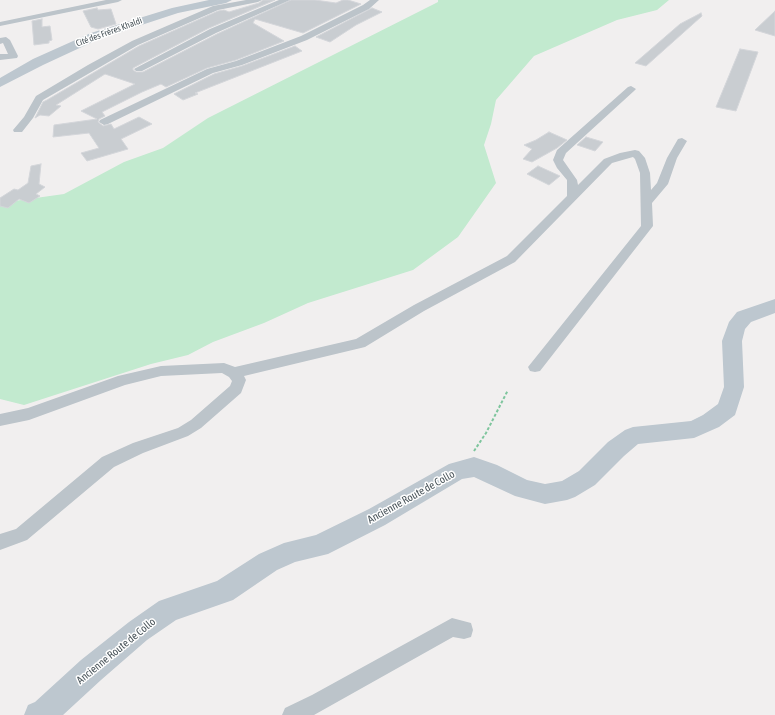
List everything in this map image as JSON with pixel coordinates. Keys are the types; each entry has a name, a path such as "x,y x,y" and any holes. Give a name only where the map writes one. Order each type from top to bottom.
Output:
{"main road":[{"name":"Cité des Frères Khaldi","path":"0,76 37,56 97,29 169,6 198,0"},
{"name":"Cité des Frères Khaldi","path":"0,83 62,50 111,30 176,10 226,0"},
{"name":"Ancienne Route de Collo","path":"38,715 45,712 90,670 138,631 168,610 224,591 268,562 293,551 319,546 461,470 474,467 489,472 523,490 545,494 567,490 587,478 616,449 633,436 694,429 712,421 727,409 734,387 732,341 736,327 744,317 775,306"}],"street":[{"path":"0,24 118,0"},
{"path":"18,130 28,118 39,98 135,43 216,8 258,0"},
{"path":"139,69 213,31 286,0"},
{"path":"104,122 210,71 240,63 304,38 366,7 375,0"},
{"path":"0,41 6,40 14,56 0,57"},
{"path":"573,196 572,180 562,168 558,160 561,152 631,89"},
{"path":"646,203 662,184 672,158 682,140"},
{"path":"234,373 360,343 419,308 511,259 608,161 624,155 635,153 640,158 645,173 647,226 535,367"},
{"path":"0,420 29,414 124,380 160,371 224,368 234,373 239,380 236,389 196,424 184,432 138,448 108,462 22,535 0,542"},
{"path":"292,715 319,702 452,627 464,630"}],"path":[{"path":"461,470 486,433 508,390"}],"green space":[{"path":"438,0 669,0 657,10 617,20 534,56 496,100 491,124 484,145 496,183 458,237 413,270 308,303 264,323 213,342 188,355 151,364 24,405 0,399 0,203 64,194 124,162 163,148 208,118 438,2"}],"building":[{"path":"263,0 275,0 209,28 133,68 133,70 136,72 143,72 217,34 291,0 315,0 336,3 343,0 348,0 361,4 303,33 255,19 253,23 284,41 236,60 207,68 166,87 161,84 102,112 105,116 99,119 98,122 103,126 111,124 114,129 139,117 152,124 121,139 128,149 87,161 81,153 99,148 89,133 53,137 54,125 97,119 81,111 135,84 105,74 56,105 61,106 49,116 40,115 35,118 43,102 139,46 218,11 224,10 229,12 259,3"},
{"path":"97,8 98,10 111,9 116,24 98,29 91,27 83,11"},
{"path":"372,8 382,12 356,25 330,42 316,37"},
{"path":"775,11 775,36 755,30"},
{"path":"701,13 702,16 646,66 635,63 680,24"},
{"path":"42,19 42,27 50,26 52,40 49,41 49,43 34,45 32,21"},
{"path":"295,46 302,51 195,93 198,94 183,100 174,94 214,74 242,66"},
{"path":"740,49 758,52 736,111 716,107"},
{"path":"549,132 567,140 557,148 532,162 523,159 532,149 524,145"},
{"path":"586,137 603,142 595,151 577,145"},
{"path":"41,164 39,184 45,187 36,194 40,196 29,203 19,199 8,208 0,206 0,198 14,189 18,190 28,183 31,166"},
{"path":"538,166 560,176 549,185 527,174"}]}
